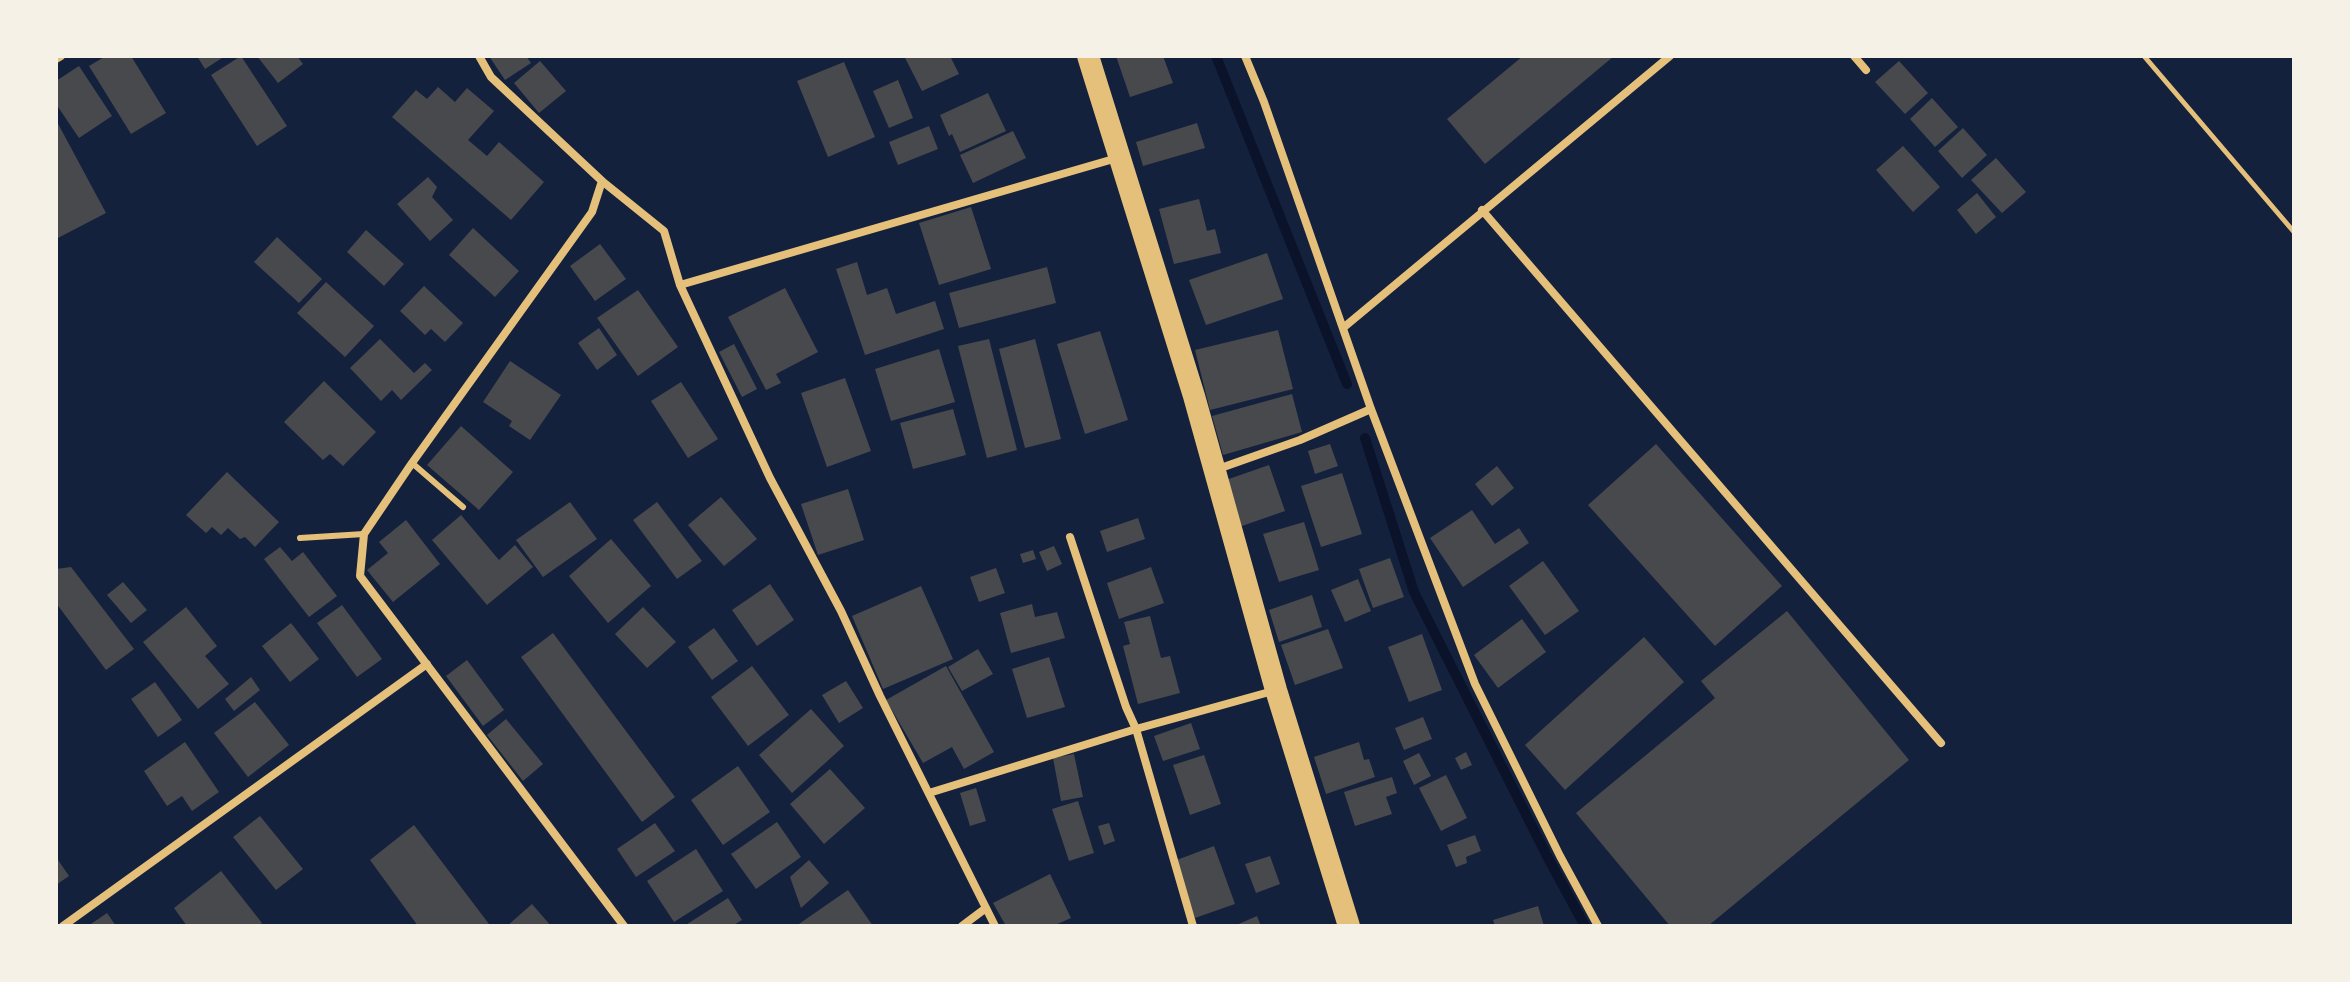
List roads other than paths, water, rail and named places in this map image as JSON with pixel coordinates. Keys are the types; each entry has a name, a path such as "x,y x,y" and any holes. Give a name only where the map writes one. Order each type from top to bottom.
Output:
{"highway":[{"path":"1088,56 1194,396 1276,690 1349,926"}],"street":[{"path":"479,56 491,77 602,181 664,231 680,285 770,478 841,611 995,926"},
{"path":"1245,56 1264,102 1371,409 1475,684 1598,926"},
{"path":"1343,328 1670,56"},
{"path":"1854,56 1866,70"},
{"path":"680,285 1120,157"},
{"path":"602,181 592,212 364,534 360,576 624,926"},
{"path":"1482,210 1941,743"},
{"path":"1214,471 1300,440 1371,409"},
{"path":"1070,537 1136,729 1193,926"},
{"path":"63,926 427,664"},
{"path":"929,793 1136,729 1276,690"},
{"path":"962,926 986,908"}],"lane":[{"path":"412,463 463,507"},
{"path":"300,538 364,534"}],"waterway":[{"path":"1216,56 1347,384"},
{"path":"1365,438 1414,592 1585,926"}]}
